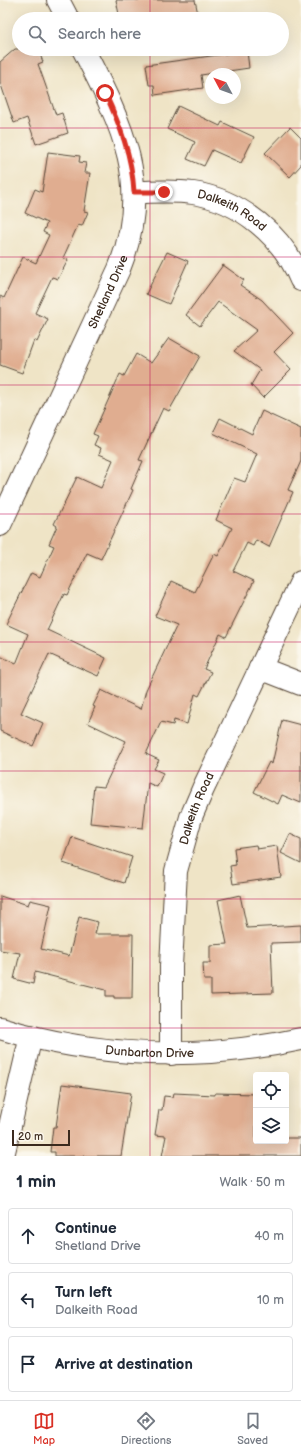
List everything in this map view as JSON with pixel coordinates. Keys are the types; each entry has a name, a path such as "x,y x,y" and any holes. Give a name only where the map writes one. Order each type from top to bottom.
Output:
{"street":[{"path":"58,0 64,12"},
{"name":"Shetland Drive","path":"0,525 119,269 130,232 134,192 133,176 124,139 105,93 86,56"},
{"name":"Dalkeith Road","path":"134,192 193,193 229,204 250,217 269,232 290,258 301,280"},
{"name":"Dalkeith Road","path":"171,1054 171,966 176,871 191,817 301,582"},
{"path":"260,668 301,684"},
{"name":"Dunbarton Drive","path":"0,1028 30,1036 89,1048 125,1052 171,1054 240,1050 301,1038"},
{"path":"3,1156 30,1036"}],"building":[{"path":"116,0 195,0 198,12 119,12"},
{"path":"12,52 12,56 41,56 43,62 38,64 56,115 62,113 68,133 36,144 27,118 14,123 0,82 0,62"},
{"path":"211,56 248,56 249,68 205,68 205,74 201,75 203,88 155,95 154,85 149,85 146,65"},
{"path":"178,106 220,126 222,122 254,137 241,163 212,150 204,166 187,159 195,142 167,129"},
{"path":"290,127 301,138 301,165 290,177 265,153"},
{"path":"48,152 80,156 79,162 86,163 84,173 90,173 84,211 88,212 82,226 78,225 63,258 68,260 58,279 52,277 35,313 48,319 37,342 34,340 22,373 0,365 0,296 4,298 23,257 36,263 49,235 43,232 47,223 25,213 35,189 42,192"},
{"path":"167,252 188,261 169,304 146,294"},
{"path":"223,265 244,280 240,285 262,300 293,333 274,352 291,370 263,398 251,385 260,370 234,351 257,330 218,302 200,326 186,315"},
{"path":"169,338 200,356 169,411 163,408 139,460 143,461 131,489 133,490 101,559 87,553 67,595 64,594 47,630 106,658 98,676 49,654 21,713 43,723 33,746 0,731 0,656 16,664 28,634 6,624 31,573 40,577 54,546 49,544 57,526 54,524 77,477 101,488 113,460 99,454 101,448 94,445 98,436 93,434 120,374 124,376 136,354 151,363"},
{"path":"262,411 301,429 301,461 288,490 293,492 269,547 256,540 253,546 247,543 233,571 254,581 226,637 220,634 204,669 211,672 199,696 195,694 187,724 174,720 173,725 161,722 146,754 159,760 154,769 163,773 157,787 148,783 143,828 90,823 94,786 104,787 126,741 88,723 95,707 93,706 101,690 141,709 146,690 177,625 155,616 171,581 195,592 214,554 218,556 232,528 216,520 234,478 245,482 257,454 213,433 220,418 252,434"},
{"path":"282,720 301,725 301,803 282,795 278,804 254,792 269,762 272,764"},
{"path":"290,834 301,839 301,863 281,853"},
{"path":"72,837 132,857 124,883 63,863"},
{"path":"256,845 257,849 277,846 281,877 233,884 230,866 236,865 234,848"},
{"path":"240,895 247,928 301,925 301,942 271,943 273,993 211,995 211,980 204,980 203,963 210,963 210,945 227,944 218,900"},
{"path":"0,896 28,905 30,900 51,905 41,949 69,956 79,917 98,922 95,934 133,934 132,998 114,998 114,996 106,996 106,990 35,972 33,984 14,979 20,953 0,950"},
{"path":"62,1084 131,1093 121,1156 55,1156 55,1152 50,1152 53,1127 56,1127"},
{"path":"174,1093 215,1095 215,1093 253,1094 253,1144 289,1144 289,1138 301,1138 301,1156 162,1156 166,1136 155,1135 159,1110 162,1110 164,1096 173,1097"}],"route":[{"path":"105,93 124,139 131,163 134,192 164,192"}]}
